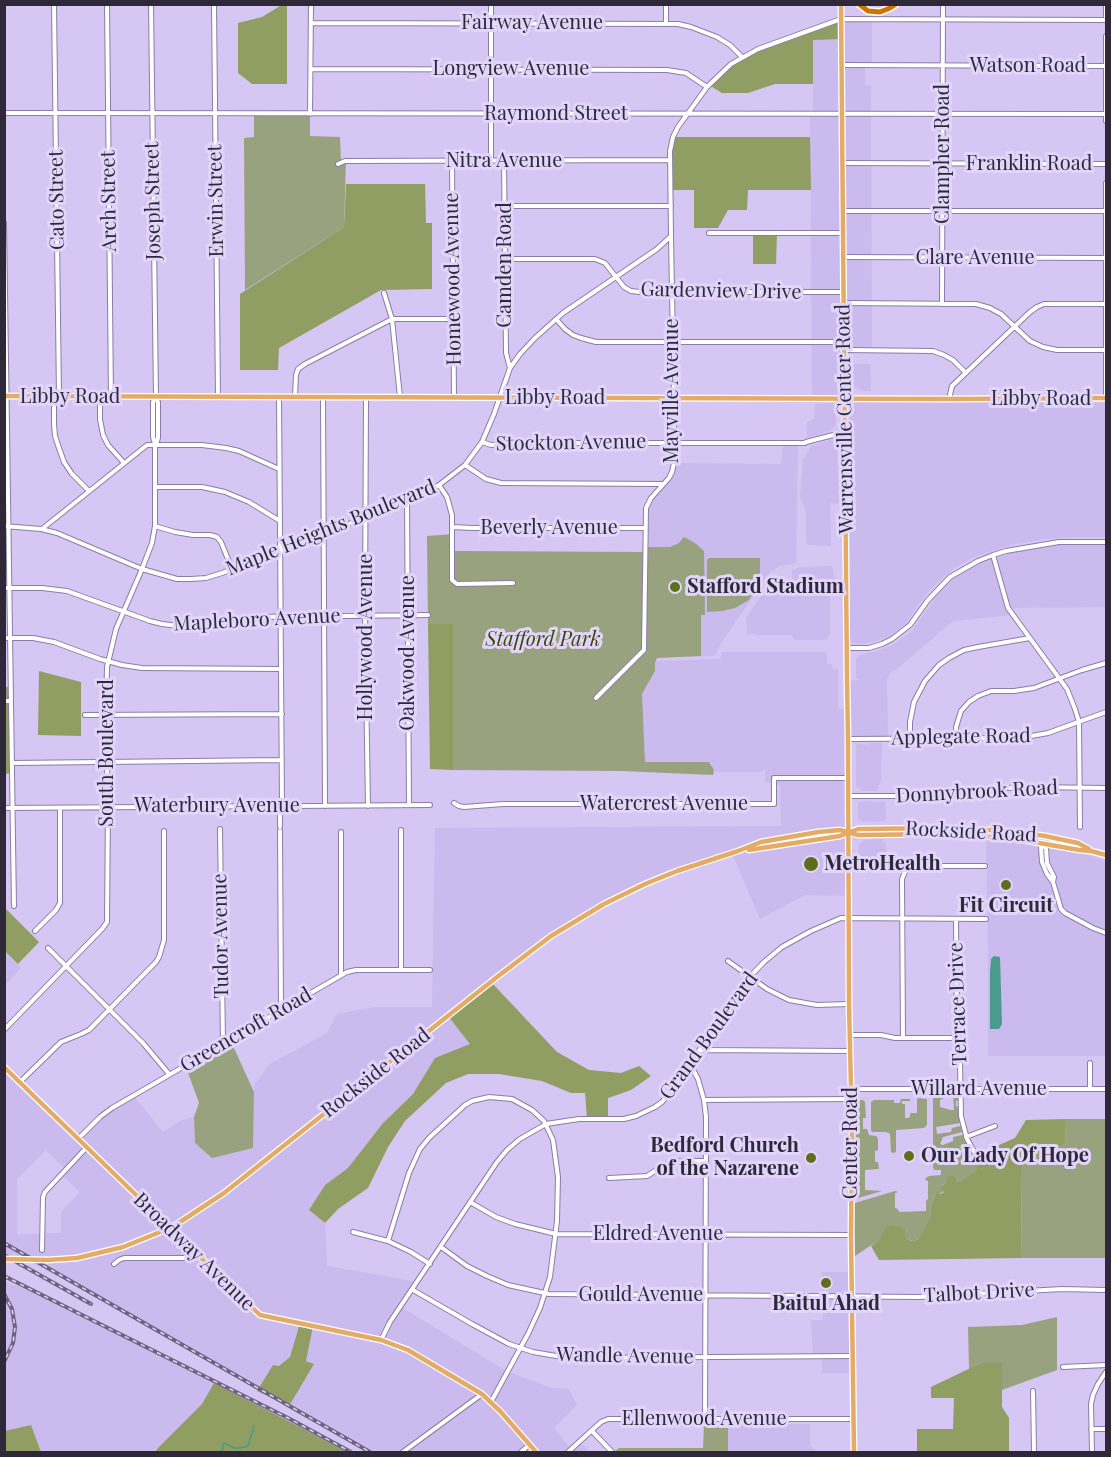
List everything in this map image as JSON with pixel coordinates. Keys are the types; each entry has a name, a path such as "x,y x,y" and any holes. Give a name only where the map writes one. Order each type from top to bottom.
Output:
{"highway":[{"path":"859,4 868,10 880,12 896,4"}],"main road":[{"name":"Warrensville Center Road","path":"842,4 848,833"},
{"name":"Libby Road","path":"6,396 1106,398"},
{"name":"Rockside Road","path":"848,833 858,829 976,828 1045,836 1078,843 1091,851"},
{"name":"Rockside Road","path":"4,1259 77,1258 123,1247 170,1228 216,1198 551,936 597,908 645,884 688,867 761,842 840,830 858,835 989,836 1107,855"},
{"name":"Center Road","path":"848,833 854,1452"},
{"name":"Broadway Avenue","path":"4,1066 260,1315 381,1340 408,1350 482,1394 536,1452"}],"street":[{"name":"Cato Street","path":"54,4 56,113 56,396 54,424 58,448 64,462 89,491"},
{"name":"Arch Street","path":"107,4 111,397"},
{"name":"Joseph Street","path":"151,4 156,397"},
{"name":"Erwin Street","path":"214,4 218,397"},
{"path":"310,114 311,4"},
{"path":"491,4 491,161"},
{"path":"666,4 666,24"},
{"name":"Clampher Road","path":"942,303 943,4"},
{"path":"671,236 670,151 673,137 707,87 724,70 742,57 841,19 1107,18 1106,4"},
{"name":"Fairway Avenue","path":"311,23 666,24 691,27 717,37 730,45 742,57"},
{"path":"1107,36 1107,121"},
{"name":"Watson Road","path":"841,65 1106,66"},
{"name":"Longview Avenue","path":"311,69 676,70 686,73 707,87"},
{"name":"Raymond Street","path":"4,113 1106,114"},
{"name":"Nitra Avenue","path":"338,164 345,161 670,160"},
{"name":"Homewood Avenue","path":"452,161 454,397"},
{"name":"Camden Road","path":"504,161 506,353 510,368"},
{"name":"Franklin Road","path":"843,163 1107,164"},
{"path":"1106,398 1107,183"},
{"path":"504,206 671,206"},
{"path":"843,211 1106,211"},
{"path":"4,223 7,638 11,701 14,906"},
{"path":"709,233 843,233"},
{"name":"Maple Heights Boulevard","path":"7,526 57,533 142,569 177,579 191,579 206,578 280,552 407,500 439,485 465,465 482,442 510,368 535,338 556,319 657,249 671,236"},
{"name":"Mayville Avenue","path":"596,698 644,650 645,513 647,505 672,472 674,463 671,236"},
{"name":"Clare Avenue","path":"843,257 1106,258"},
{"name":"Gardenview Drive","path":"504,259 596,259 605,263 624,287 640,292 843,292"},
{"path":"384,293 392,319 400,397"},
{"path":"843,303 942,303 983,306 1000,314 1029,341 1050,349 1106,350"},
{"path":"949,399 952,386 1030,312 1044,304 1106,304"},
{"path":"295,396 296,375 298,369 304,364 392,319 453,319"},
{"path":"556,319 573,335 596,342 844,342"},
{"path":"844,350 933,351 953,360 966,373"},
{"path":"100,397 103,435 108,445 124,463"},
{"name":"South Boulevard","path":"4,1030 107,922 108,661 116,629 152,543 155,526 153,402 156,397"},
{"path":"279,397 282,714 281,1009"},
{"path":"323,397 325,806"},
{"name":"Hollywood Avenue","path":"366,397 365,616 368,806"},
{"name":"Stockton Avenue","path":"482,442 490,445 806,442 844,432"},
{"path":"41,529 147,445 226,448 239,451 279,469"},
{"path":"465,465 486,479 501,483 664,484"},
{"path":"439,485 451,508 452,580 454,583 513,584"},
{"path":"155,487 202,487 225,492 249,502 280,521"},
{"name":"Oakwood Avenue","path":"407,500 409,805"},
{"path":"155,526 175,532 217,537 232,569"},
{"name":"Beverly Avenue","path":"453,527 645,528"},
{"path":"847,648 869,648 892,639 910,625 928,600 950,577 978,561 1006,550 1059,542 1107,542"},
{"path":"993,555 1008,608 1072,699 1079,722 1080,827"},
{"name":"Mapleboro Avenue","path":"7,588 67,591 162,624 187,627 254,617 428,615"},
{"path":"7,638 33,638 54,642 108,661 142,668 281,669"},
{"path":"910,738 914,702 925,681 939,665 964,650 1029,638"},
{"path":"956,738 956,727 961,711 974,698 991,691 1034,688 1107,663"},
{"path":"4,701 11,701"},
{"name":"Applegate Road","path":"848,739 1020,738 1048,733 1107,712"},
{"path":"85,715 282,714"},
{"path":"12,763 282,760"},
{"name":"Watercrest Avenue","path":"454,802 464,807 503,804 774,804 774,778 848,778"},
{"name":"Donnybrook Road","path":"848,796 940,796 1004,788 1107,788"},
{"path":"4,808 13,798"},
{"name":"Waterbury Avenue","path":"4,808 430,805"},
{"path":"35,931 60,903 60,808"},
{"name":"Tudor Avenue","path":"220,828 223,1043"},
{"path":"400,830 401,970"},
{"path":"20,1082 61,1042 85,1033 156,962 164,940 164,831"},
{"path":"341,832 341,975"},
{"path":"1045,836 1043,844 1046,848 1047,863 1054,877 1053,882 1060,909 1065,914 1107,933"},
{"path":"903,1038 902,879 906,870 916,866 985,866"},
{"name":"Grand Boulevard","path":"381,1340 390,1322 507,1150 520,1139 546,1124 566,1120 614,1120 636,1116 662,1102 675,1089 691,1066 735,995 773,954 798,938 840,918 986,919"},
{"name":"Terrace Drive","path":"956,919 957,1038 960,1061 961,1116 966,1137 976,1155"},
{"path":"48,948 142,1043 169,1074"},
{"path":"728,961 767,989 789,1000 818,1005 849,1004"},
{"name":"Greencroft Road","path":"78,1138 100,1116 112,1108 341,975 356,970 430,970"},
{"path":"850,1035 957,1038"},
{"path":"699,1051 850,1051"},
{"path":"1090,1063 1090,1089"},
{"path":"691,1066 699,1079 706,1117 705,1419"},
{"name":"Willard Avenue","path":"851,1089 1107,1089"},
{"path":"388,1241 409,1173 420,1149 465,1105 489,1097 512,1099 531,1110 546,1124 553,1140 558,1186 556,1234 549,1277 540,1308 491,1402"},
{"path":"704,1100 851,1100"},
{"path":"966,1137 995,1126"},
{"path":"42,1250 45,1192 87,1147"},
{"path":"609,1178 647,1176 664,1165 676,1161 706,1161"},
{"name":"Eldred Avenue","path":"470,1202 514,1224 556,1234 851,1235"},
{"path":"353,1232 388,1241 430,1263"},
{"name":"Gould Avenue","path":"441,1247 467,1266 487,1276 508,1285 545,1294 852,1296"},
{"path":"114,1264 124,1258 189,1258 196,1253"},
{"name":"Wandle Avenue","path":"413,1290 486,1332 520,1348 545,1354 569,1357 853,1356"},
{"name":"Talbot Drive","path":"852,1296 920,1297 1107,1290"},
{"path":"1092,1452 1093,1395 1105,1374 1099,1365"},
{"path":"1063,1367 1107,1365"},
{"path":"1033,1391 1034,1452"},
{"path":"404,1452 482,1394"},
{"name":"Ellenwood Avenue","path":"568,1452 601,1422 608,1419 854,1419"},
{"path":"1091,1429 1107,1429"},
{"path":"592,1431 612,1452"},
{"path":"521,1452 529,1445"}],"shaded area":[{"path":"283,4 287,5 287,84 252,84 238,73 238,23 262,17"},
{"path":"841,19 872,19 872,66 865,66 865,85 871,86 872,350 844,350 844,398 812,398 810,114 813,113 813,39"},
{"path":"841,19 841,39 813,40 813,84 775,84 748,93 722,93 709,85 742,57"},
{"path":"673,137 810,137 811,190 748,190 747,210 728,210 718,228 694,228 694,190 671,190 670,151"},
{"path":"346,184 425,184 426,223 432,223 432,289 381,290 279,348 278,370 240,370 240,294 344,227"},
{"path":"753,233 777,233 776,264 753,264"},
{"path":"854,364 870,364 871,391 855,387"},
{"path":"851,402 1106,403 1106,537 1045,539 1015,544 976,556 941,579 928,592 906,623 890,636 873,642 852,643 850,638 849,426"},
{"path":"835,403 836,419 833,428 828,432 807,438 807,422 814,419 815,404"},
{"path":"835,439 837,442 839,504 830,503 831,546 809,545 806,542 806,511 800,497 803,460 811,446"},
{"path":"783,445 798,446 796,563 780,566 769,573 721,643 715,656 645,658 646,514 649,505 668,482 675,463 781,464"},
{"path":"1059,542 1106,542 1106,607 1008,608 1012,615 953,621 892,671 887,679 888,738 849,739 848,896 805,895 760,919 732,853 645,884 568,925 448,1016 471,1044 435,1059 413,1094 383,1123 348,1168 325,1185 309,1210 325,1223 327,1266 418,1282 401,1307 508,1372 552,1388 569,1389 577,1405 554,1428 571,1449 580,1442 590,1452 536,1452 529,1445 521,1452 370,1452 35,1260 5,1258 5,1067 78,1138 100,1116 133,1095 163,1132 182,1120 194,1117 195,1143 253,1148 254,1085 270,1064 327,1033 337,1014 375,1007 432,1007 435,828 781,826 780,785 765,782 765,769 760,772 717,772 709,762 645,762 642,694 655,671 655,663 657,661 720,659 722,652 824,652 827,654 827,664 838,669 838,709 847,709 847,681 861,680 856,678 856,658 859,658 859,655 892,645 910,633 934,600 931,597 950,577 993,555","holes":["46,1150 65,1169 61,1174 80,1192 61,1212 61,1233 17,1234 17,1179"]},
{"path":"832,566 835,580 830,596 830,634 826,640 795,640 791,635 747,634 746,618 770,582 792,580 792,570 800,567"},
{"path":"428,624 453,624 453,770 430,769"},
{"path":"39,671 81,682 81,736 38,735"},
{"path":"4,687 11,687 12,773 5,774"},
{"path":"869,743 882,743 881,781 877,791 860,791 860,788 856,788 856,745 869,745"},
{"path":"860,801 885,802 886,819 862,822 858,819"},
{"path":"986,837 1075,851 1106,861 1106,1056 988,1056"},
{"path":"883,839 883,843 886,843 886,860 858,860 859,845 864,840"},
{"path":"5,908 39,942 18,964 5,951"},
{"path":"5,951 21,968 4,985"},
{"path":"994,956 1000,957 1002,1024 999,1029 990,1029 990,972 991,959"},
{"path":"491,982 557,1052 589,1070 621,1073 639,1066 651,1076 631,1090 608,1098 608,1120 587,1119 585,1093 571,1093 542,1081 499,1074 468,1074 446,1083 405,1121 388,1147 368,1188 338,1209 325,1223 309,1210 325,1185 348,1168 383,1123 413,1094 435,1058 470,1044 448,1016"},
{"path":"1066,1119 1065,1144 1022,1162 1021,1258 879,1260 871,1246 879,1240 886,1227 894,1225 901,1227 905,1230 906,1238 911,1241 917,1240 930,1216 931,1206 937,1192 941,1194 944,1192 940,1187 947,1182 949,1176 954,1176 958,1182 972,1173 977,1168 976,1155 1015,1138 1026,1120"},
{"path":"822,1272 852,1272 853,1373 822,1373 822,1356 813,1356 811,1320 823,1320"},
{"path":"4,1281 31,1292 214,1383 202,1404 155,1452 41,1452 31,1425 5,1431"},
{"path":"300,1323 313,1326 306,1361 314,1364 289,1406 257,1391 273,1365 279,1366 290,1357"},
{"path":"981,1363 1002,1363 1002,1407 1009,1418 1009,1452 917,1452 917,1429 953,1429 954,1398 931,1398 931,1387"},
{"path":"214,1383 347,1452 155,1452 202,1404"},
{"path":"728,1424 810,1424 810,1446 818,1452 728,1452"},
{"path":"31,1425 41,1452 5,1452 5,1431"}],"green space":[{"path":"254,114 310,114 310,136 340,137 341,162 346,161 344,227 245,290 244,138 254,137"},
{"name":"Stafford Park","path":"454,534 455,551 645,552 646,547 670,547 679,543 684,537 704,551 705,615 701,615 701,656 657,658 655,671 642,694 645,762 709,762 714,770 713,775 622,771 453,770 453,624 428,624 427,536"},
{"path":"709,558 760,558 760,580 749,600 735,608 707,612 707,560"},
{"path":"233,1046 254,1092 253,1148 212,1158 195,1143 194,1117 199,1103 187,1070"},
{"path":"934,1091 944,1091 940,1107 954,1110 953,1091 958,1094 959,1100 956,1101 956,1106 959,1107 960,1123 936,1127 937,1134 951,1132 952,1128 961,1126 962,1132 943,1137 940,1144 943,1145 953,1141 953,1137 963,1135 968,1147 945,1157 947,1163 955,1160 954,1156 970,1149 978,1163 977,1168 958,1182 955,1178 942,1185 944,1192 936,1194 930,1216 920,1238 912,1241 906,1238 905,1230 879,1240 855,1256 855,1203 895,1191 898,1192 895,1193 895,1208 899,1212 926,1211 928,1181 925,1180 929,1176 941,1175 941,1170 933,1168"},
{"path":"917,1098 927,1099 927,1125 924,1128 896,1130 896,1152 893,1153 891,1152 890,1134 871,1131 871,1102 894,1100 894,1103 900,1103 901,1099 910,1099 910,1101 902,1101 902,1104 905,1104 905,1118 908,1118 910,1113 917,1113"},
{"path":"855,1100 865,1102 866,1118 863,1118 863,1129 867,1129 869,1135 878,1138 875,1162 878,1162 879,1169 865,1170 865,1190 882,1191 858,1198 856,1198"},
{"path":"1066,1119 1106,1119 1106,1258 1021,1258 1022,1162 1065,1144"},
{"path":"1057,1317 1057,1370 1002,1390 1002,1363 981,1363 969,1369 968,1327 1022,1325"},
{"path":"704,1424 728,1424 728,1452 614,1452 619,1448 703,1448"}],"waterway":[{"path":"219,1452 223,1449 224,1443 234,1448 248,1446 254,1426"}],"railway":[{"path":"4,1243 370,1452"},
{"path":"4,1255 91,1304"},
{"path":"4,1276 288,1418 351,1452"},
{"path":"4,1294 12,1309 15,1327 13,1343 4,1362"}],"place":[{"name":"Stafford Stadium","path":"675,587"},
{"name":"MetroHealth","path":"811,864"},
{"name":"Fit Circuit","path":"1006,885"},
{"name":"Our Lady Of Hope","path":"909,1156"},
{"name":"Bedford Church of the Nazarene","path":"811,1158"},
{"name":"Baitul Ahad","path":"826,1283"}]}
